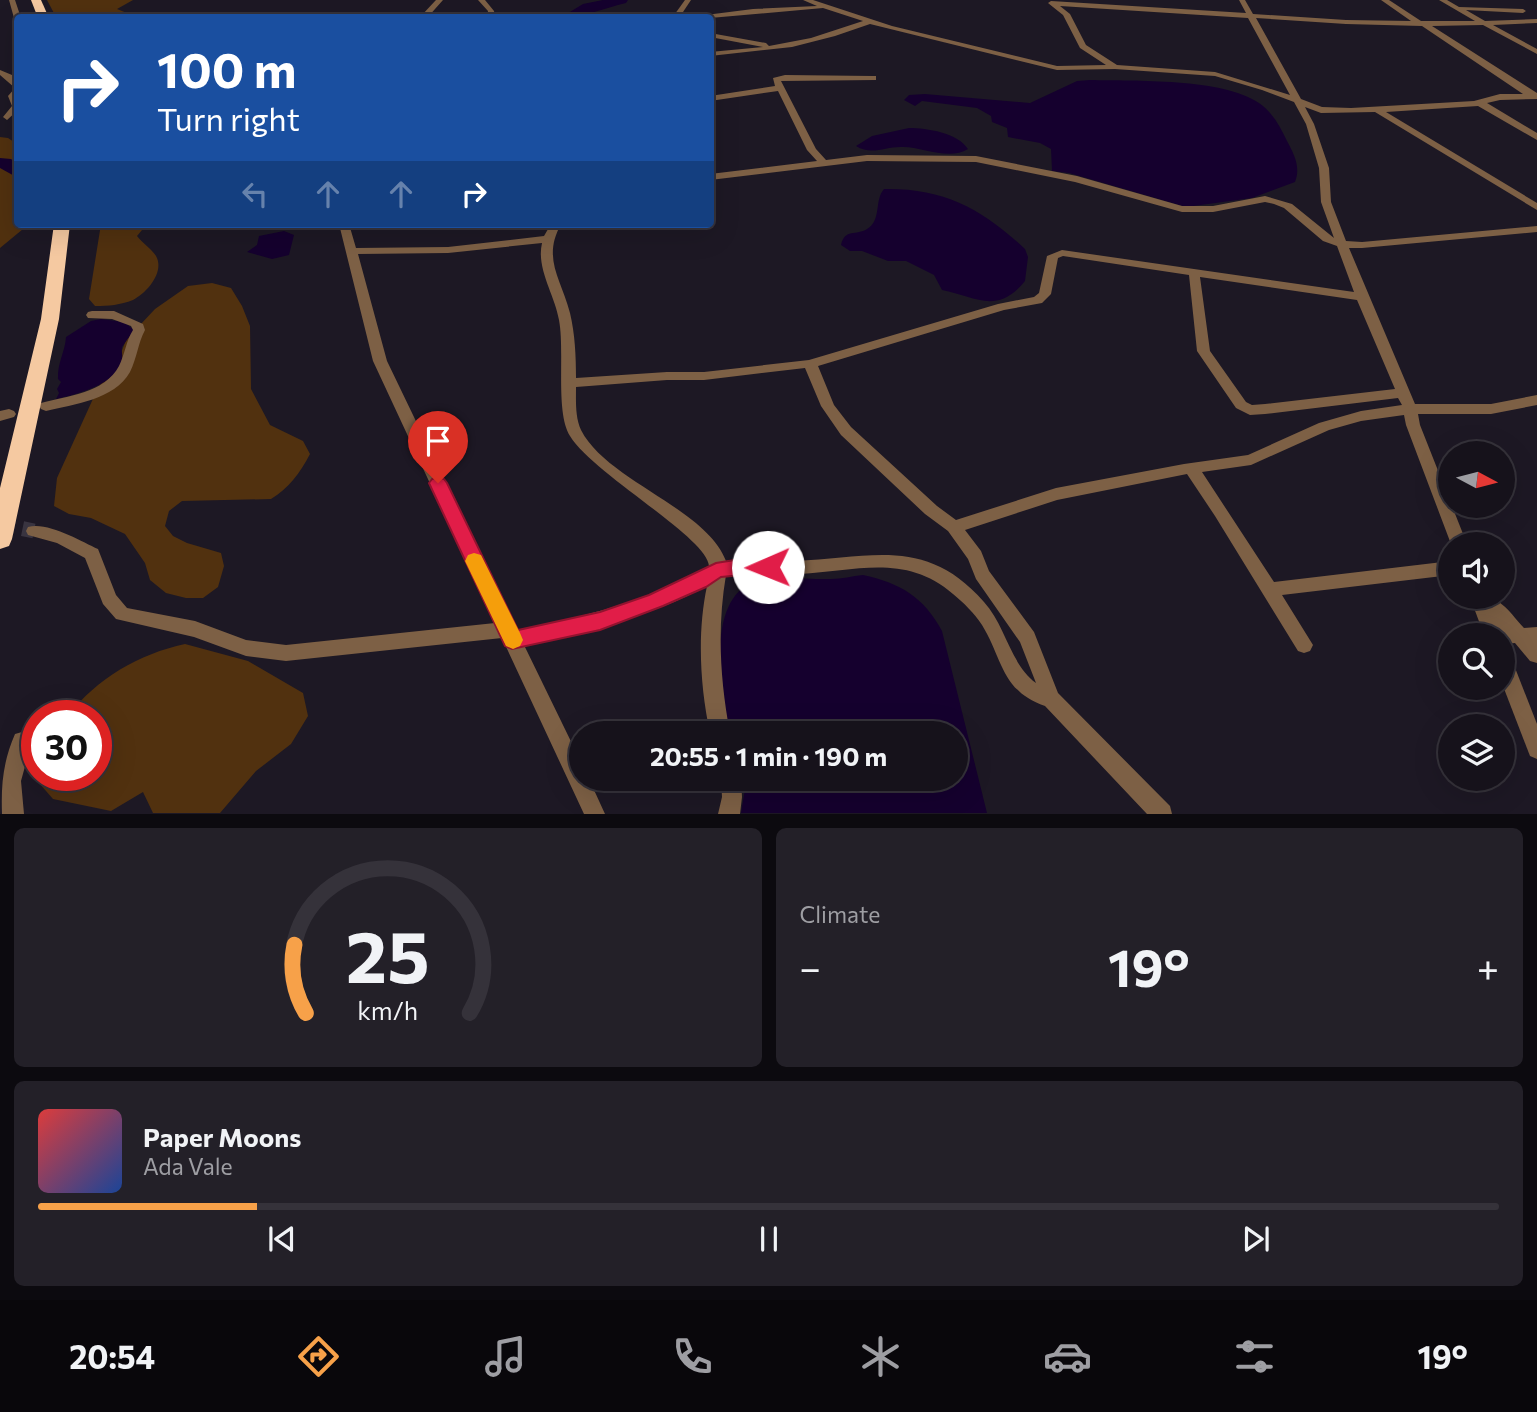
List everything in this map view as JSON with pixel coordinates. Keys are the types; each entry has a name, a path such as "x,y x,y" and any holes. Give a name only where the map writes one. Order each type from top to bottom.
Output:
{"highway":[{"path":"0,539 50,319 61,228"}],"street":[{"path":"425,14 440,0"},
{"path":"481,0 491,14"},
{"path":"678,14 688,0"},
{"path":"807,0 869,20 1064,69 1115,67 1215,74 1239,79 1321,110 1480,103 1500,97 1534,96"},
{"path":"1242,0 1317,141 1324,168 1326,202 1362,297 1404,393 1413,425 1454,532"},
{"path":"1384,0 1534,96"},
{"path":"1443,0 1537,52"},
{"path":"1050,1 1251,17 1422,23 1537,21"},
{"path":"1050,1 1066,14 1083,46 1115,67"},
{"path":"714,15 825,7"},
{"path":"1455,7 1523,11"},
{"path":"682,9 696,14"},
{"path":"1491,9 1511,21 1537,28"},
{"path":"714,54 774,47 837,34 884,16"},
{"path":"837,34 847,41"},
{"path":"714,36 774,47"},
{"path":"0,72 9,76 14,85"},
{"path":"823,162 813,149 776,80 780,77 873,78"},
{"path":"714,98 756,95 779,88"},
{"path":"1480,103 1537,136"},
{"path":"7,117 14,108"},
{"path":"1376,109 1537,207"},
{"path":"714,176 867,158 976,159 1077,179 1182,209 1213,209 1265,199 1277,201 1288,206 1327,239 1343,244 1362,245 1537,229"},
{"path":"345,228 380,361 595,814"},
{"path":"553,228 546,239 546,261 559,293 564,316 570,420 586,449 599,462 702,540 718,559 711,637 711,688 718,721"},
{"path":"351,251 448,250 546,239"},
{"path":"569,383 657,376 704,376 810,364 1002,307 1038,300 1045,294 1055,253 1362,297"},
{"path":"1194,272 1203,351 1241,405 1250,410 1265,409 1404,393"},
{"path":"46,406 89,395 109,386 128,360 133,340 139,330 137,324 114,316 92,315"},
{"path":"810,364 828,405 846,431 931,510 954,527 975,556 982,573 1028,638 1051,699 1162,814"},
{"path":"954,527 1056,494 1191,468 1251,460 1341,420 1410,409 1491,409 1537,400"},
{"path":"1191,468 1225,514 1268,590 1304,645"},
{"path":"34,531 61,538 92,554 109,600 122,614 195,629 246,648 286,653 510,635 600,621 699,582 716,570 741,566 795,568 876,558 913,563 948,580 977,606 989,622 1016,678 1025,689 1036,696 1051,699"},
{"path":"1268,590 1438,570"},
{"path":"1489,623 1479,597 1496,609 1504,623"},
{"path":"1515,636 1537,635"},
{"path":"1515,639 1537,655"},
{"path":"1515,693 1537,749"},
{"path":"13,814 11,781 21,745"},
{"path":"729,814 732,791"}],"shaded area":[{"path":"47,0 133,0 117,9 130,14 54,14"},
{"path":"1077,81 1178,82 1224,89 1243,95 1264,107 1279,125 1296,161 1295,182 1252,198 1186,207 1069,173 1052,171 1051,149 1040,143 1008,137 1007,128 992,122 991,116 977,108 922,101 915,106 904,100 909,95 925,94 1030,103"},
{"path":"909,128 950,135 968,149 944,154 903,147 868,150 856,146 872,136"},
{"path":"0,137 14,142 14,228 25,228 0,248"},
{"path":"884,189 926,192 978,212 1025,249 1028,257 1025,281 1005,298 985,301 942,290 934,275 906,261 888,261 862,251 850,251 841,245 848,234 863,231 872,225"},
{"path":"100,228 149,228 142,230 137,236 152,251 158,262 156,275 149,287 133,300 114,305 95,306 89,299"},
{"path":"284,231 294,235 289,255 272,259 247,252 257,245 259,236"},
{"path":"212,283 231,288 242,306 250,326 251,389 270,425 303,441 310,454 293,480 271,499 182,501 169,511 165,526 173,536 221,553 224,566 218,587 203,598 186,598 166,593 150,580 145,563 125,534 91,518 69,514 54,506 57,478 97,390 102,382 113,374 126,340 155,309 188,286"},
{"path":"101,319 124,322 134,330 122,347 120,367 114,375 96,386 56,399 61,382 58,379 59,368 66,337 91,321"},
{"path":"863,575 900,587 919,600 942,631 964,721 727,721 720,674 720,651 727,610 737,594 759,580 835,579"},
{"path":"185,644 248,661 303,693 308,716 291,744 256,771 220,813 153,813 143,792 111,811 53,799 46,791 112,791 112,700 81,700 106,679 135,661"},
{"path":"968,736 987,813 741,813 745,791 968,791"}],"waterway":[{"path":"574,14 588,7 622,0"},
{"path":"0,163 5,163 14,170"}],"tunnel":[{"path":"0,524 34,531"}],"slow traffic":[{"path":"474,561 513,640"}],"route":[{"path":"438,483 512,640 600,621 656,601 699,582 716,570 741,566 768,567"}]}
